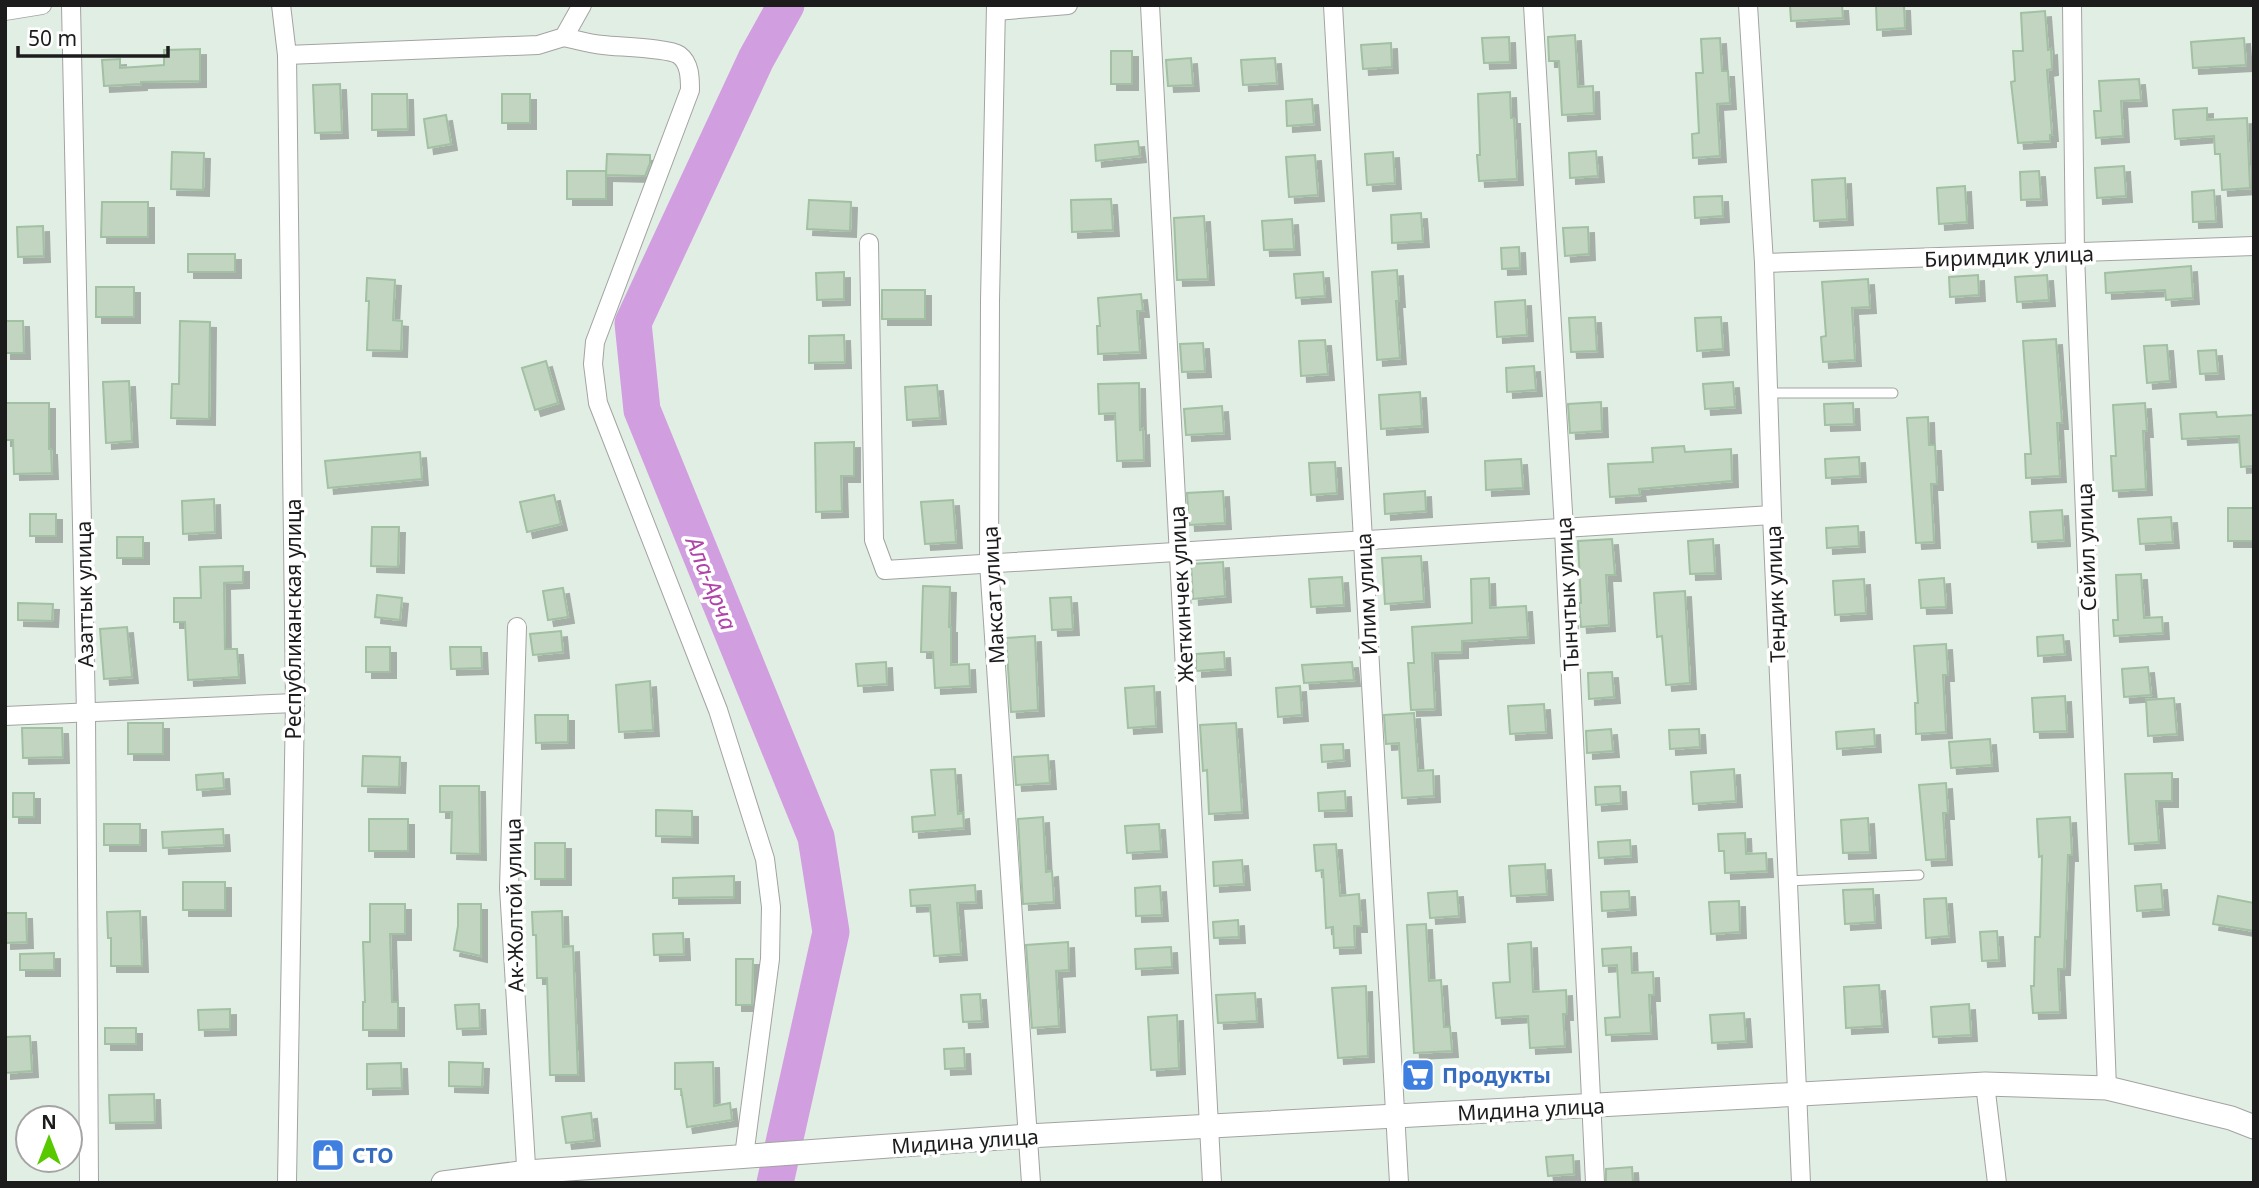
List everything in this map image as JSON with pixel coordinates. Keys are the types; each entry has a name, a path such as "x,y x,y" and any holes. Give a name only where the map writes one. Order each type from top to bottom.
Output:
{"street":[{"path":"5,10 42,5"},
{"name":"Азаттык улица","path":"71,5 86,714 89,1183"},
{"name":"Республиканская улица","path":"281,5 287,55 295,703 287,1183"},
{"path":"564,37 582,5"},
{"path":"996,8 1068,5"},
{"name":"Жеткинчек улица","path":"1150,5 1212,1183"},
{"name":"Илим улица","path":"1333,5 1399,1183"},
{"name":"Тынчтык улица","path":"1532,5 1564,529 1595,1183"},
{"name":"Тендик улица","path":"1748,5 1765,263 1772,515 1801,1183"},
{"name":"Сейил улица","path":"2072,5 2075,254 2107,1088"},
{"name":"Максат улица","path":"996,8 990,315 989,564 1031,1183"},
{"path":"287,55 538,45 564,37 598,45 668,50 681,56 690,71 690,90 595,342 593,364 598,403 718,710 765,859 771,907 770,959 748,1156 527,1178 443,1183"},
{"path":"869,243 874,540 885,570 1772,515"},
{"name":"Биримдик улица","path":"1765,263 2254,246"},
{"name":"Ак-Жолтой улица","path":"517,627 509,888 527,1178"},
{"path":"5,716 295,703"},
{"path":"1985,1084 1997,1183"},
{"name":"Мидина улица","path":"748,1156 1027,1136 1985,1084 2107,1088 2231,1118 2254,1127"}],"lane":[{"path":"1768,393 1893,393"},
{"path":"1787,881 1919,876"}],"building":[{"path":"1790,5 1842,5 1843,18 1791,21"},
{"path":"1876,5 1904,5 1905,28 1877,30"},
{"path":"2045,11 2048,50 2051,49 2052,69 2047,70 2052,135 2050,141 2018,143 2011,82 2015,81 2013,51 2023,51 2021,13"},
{"path":"1575,35 1578,87 1593,86 1594,113 1562,115 1559,61 1549,61 1548,37"},
{"path":"1509,37 1510,62 1484,63 1482,38"},
{"path":"1720,38 1722,71 1728,71 1730,103 1717,104 1720,156 1693,158 1692,134 1699,133 1696,73 1703,73 1701,39"},
{"path":"2244,38 2246,65 2193,68 2191,42"},
{"path":"1391,43 1392,67 1363,69 1361,45"},
{"path":"200,49 200,81 104,86 102,60 120,59 120,68 164,65 164,50"},
{"path":"1111,51 1132,51 1132,84 1111,84"},
{"path":"1191,58 1193,85 1168,86 1166,60"},
{"path":"1275,58 1277,83 1243,85 1241,60"},
{"path":"2139,79 2141,100 2121,101 2123,136 2096,138 2094,111 2101,111 2099,81"},
{"path":"340,84 342,132 315,133 313,85"},
{"path":"1510,92 1517,179 1479,181 1478,94"},
{"path":"372,94 407,94 408,129 372,130"},
{"path":"502,94 530,94 530,123 502,123"},
{"path":"1312,99 1314,124 1287,126 1286,101"},
{"path":"2207,108 2207,120 2247,118 2250,188 2222,190 2220,154 2215,154 2214,136 2175,139 2173,110"},
{"path":"446,115 451,144 428,148 424,119"},
{"path":"1138,141 1140,156 1096,161 1095,145"},
{"path":"1596,151 1598,176 1570,178 1569,153"},
{"path":"172,152 204,153 203,190 171,189"},
{"path":"1393,152 1395,183 1367,185 1365,154"},
{"path":"607,154 650,155 650,163 645,176 606,175"},
{"path":"1315,155 1318,195 1289,197 1286,157"},
{"path":"2124,166 2126,196 2097,198 2095,168"},
{"path":"567,171 606,171 606,199 567,199"},
{"path":"2039,171 2041,199 2021,200 2020,172"},
{"path":"1845,178 1847,219 1814,221 1812,180"},
{"path":"1965,186 1967,222 1939,224 1937,188"},
{"path":"2214,190 2216,221 2193,222 2192,192"},
{"path":"1722,196 1723,216 1695,218 1694,197"},
{"path":"1111,199 1113,230 1072,232 1071,200"},
{"path":"809,200 851,202 850,231 807,229"},
{"path":"102,202 148,202 148,237 101,237"},
{"path":"1421,213 1423,241 1392,243 1391,215"},
{"path":"1204,216 1208,279 1177,280 1174,218"},
{"path":"1292,219 1294,249 1264,250 1262,221"},
{"path":"43,226 44,256 18,257 17,227"},
{"path":"1588,227 1589,254 1565,256 1563,228"},
{"path":"1519,247 1520,268 1502,269 1501,248"},
{"path":"188,254 235,254 235,272 188,272"},
{"path":"2191,266 2193,298 2166,300 2165,290 2106,293 2105,273"},
{"path":"1397,270 1400,358 1377,360 1372,272"},
{"path":"844,272 844,299 817,300 816,273"},
{"path":"1323,272 1325,296 1296,298 1294,274"},
{"path":"1978,275 1979,295 1950,297 1949,277"},
{"path":"2047,275 2049,300 2017,302 2015,277"},
{"path":"367,278 395,280 393,320 402,321 401,351 367,350"},
{"path":"1868,279 1870,307 1852,308 1855,360 1823,362 1821,337 1826,336 1822,282"},
{"path":"96,287 134,287 134,317 96,317"},
{"path":"882,290 925,290 925,319 882,319"},
{"path":"1141,294 1143,311 1137,311 1140,352 1098,354 1098,298"},
{"path":"1525,300 1527,335 1497,337 1495,302"},
{"path":"1595,317 1597,351 1571,352 1569,318"},
{"path":"1721,317 1723,349 1697,351 1695,318"},
{"path":"5,321 23,321 24,353 5,353"},
{"path":"180,321 210,322 209,419 171,418 172,384 179,384"},
{"path":"844,335 845,362 809,363 809,336"},
{"path":"2056,339 2062,423 2057,423 2060,476 2026,478 2025,454 2031,454 2023,341"},
{"path":"1325,340 1328,374 1301,376 1299,341"},
{"path":"1203,343 1205,371 1182,372 1180,344"},
{"path":"2167,345 2170,381 2147,383 2144,346"},
{"path":"2216,350 2218,373 2200,374 2198,351"},
{"path":"546,361 558,403 535,410 522,368"},
{"path":"1534,366 1536,390 1507,392 1506,368"},
{"path":"129,381 132,441 106,443 103,382"},
{"path":"1733,382 1735,407 1705,409 1703,384"},
{"path":"1139,383 1144,460 1117,461 1115,413 1099,414 1098,384"},
{"path":"937,385 940,418 907,420 905,387"},
{"path":"1420,392 1422,426 1381,429 1379,395"},
{"path":"1601,402 1602,431 1570,433 1568,404"},
{"path":"5,403 49,403 52,473 14,474 13,440 5,440"},
{"path":"1853,403 1854,424 1825,425 1824,404"},
{"path":"2145,403 2147,431 2143,431 2146,489 2113,491 2111,456 2116,456 2113,405"},
{"path":"1222,406 1224,433 1186,435 1184,409"},
{"path":"2216,412 2217,417 2254,415 2254,466 2241,467 2239,436 2182,439 2180,414"},
{"path":"1928,417 1929,445 1935,445 1937,484 1931,484 1934,542 1916,543 1907,418"},
{"path":"854,442 854,476 841,476 842,511 816,512 815,443"},
{"path":"1684,446 1685,452 1731,449 1732,481 1639,489 1640,495 1610,497 1608,464 1653,462 1652,448"},
{"path":"420,452 422,479 328,488 325,461"},
{"path":"1859,457 1860,476 1826,478 1825,459"},
{"path":"1521,459 1523,488 1486,490 1485,461"},
{"path":"1335,462 1337,493 1311,495 1309,463"},
{"path":"1223,491 1225,523 1189,525 1187,493"},
{"path":"1425,491 1426,511 1385,514 1384,494"},
{"path":"554,495 561,524 527,532 520,502"},
{"path":"214,499 215,532 183,534 182,501"},
{"path":"953,500 956,542 925,544 921,502"},
{"path":"2228,508 2254,508 2254,541 2228,541"},
{"path":"2062,510 2064,540 2032,542 2030,512"},
{"path":"30,514 56,514 56,536 30,536"},
{"path":"2171,517 2173,542 2140,544 2138,519"},
{"path":"1858,526 1859,546 1827,548 1826,528"},
{"path":"372,527 399,527 398,567 371,566"},
{"path":"117,537 143,537 143,558 117,558"},
{"path":"1612,539 1615,575 1606,575 1609,625 1581,627 1578,541"},
{"path":"1713,539 1715,573 1690,574 1688,541"},
{"path":"1421,556 1424,601 1385,604 1382,558"},
{"path":"1223,562 1225,596 1193,599 1191,564"},
{"path":"243,566 243,582 224,583 225,649 237,649 239,677 188,680 185,622 174,622 174,598 201,598 200,567"},
{"path":"2141,574 2144,618 2162,617 2163,633 2114,636 2113,620 2118,620 2116,575"},
{"path":"1342,577 1344,605 1311,607 1309,579"},
{"path":"1489,578 1490,608 1526,606 1528,637 1462,641 1462,652 1432,653 1435,709 1411,710 1408,663 1414,663 1412,627 1472,623 1471,579"},
{"path":"1944,578 1946,607 1921,608 1919,580"},
{"path":"1864,579 1866,613 1835,615 1833,581"},
{"path":"923,586 950,587 951,665 969,664 970,686 935,688 933,652 921,652"},
{"path":"563,588 568,617 548,620 543,591"},
{"path":"1685,591 1690,683 1666,685 1662,636 1657,637 1654,593"},
{"path":"377,595 402,598 400,620 375,617"},
{"path":"1071,597 1073,629 1052,630 1050,598"},
{"path":"18,603 53,604 52,621 18,620"},
{"path":"127,627 132,677 104,679 100,629"},
{"path":"561,631 563,652 533,655 530,634"},
{"path":"2063,635 2065,654 2038,656 2037,637"},
{"path":"1035,636 1038,710 1011,712 1006,638"},
{"path":"1946,644 1948,675 1943,675 1946,732 1916,734 1915,703 1918,703 1914,646"},
{"path":"366,647 390,647 390,672 366,672"},
{"path":"450,647 481,647 482,668 451,669"},
{"path":"1224,652 1225,669 1196,671 1196,654"},
{"path":"886,662 887,684 858,686 856,664"},
{"path":"1352,662 1354,680 1304,683 1302,665"},
{"path":"2148,667 2151,695 2124,697 2122,669"},
{"path":"1612,672 1614,697 1589,699 1588,673"},
{"path":"650,681 653,730 619,732 616,685"},
{"path":"1154,686 1156,726 1128,728 1125,688"},
{"path":"1300,686 1302,715 1278,717 1276,688"},
{"path":"2065,696 2067,731 2034,732 2032,698"},
{"path":"2174,698 2177,734 2148,736 2146,700"},
{"path":"1544,704 1546,732 1510,734 1508,706"},
{"path":"1414,713 1418,771 1433,770 1434,796 1402,798 1399,743 1386,744 1384,715"},
{"path":"535,715 568,715 568,742 536,743"},
{"path":"128,723 163,723 163,754 128,754"},
{"path":"1236,723 1242,812 1209,814 1207,770 1203,771 1200,725"},
{"path":"22,728 62,728 63,757 23,758"},
{"path":"1611,729 1613,751 1587,753 1586,731"},
{"path":"1699,729 1700,747 1670,749 1669,730"},
{"path":"1874,729 1875,746 1837,749 1836,732"},
{"path":"1990,739 1992,765 1951,768 1949,742"},
{"path":"1343,744 1344,760 1322,762 1321,745"},
{"path":"1048,755 1050,783 1016,785 1014,757"},
{"path":"363,756 400,757 399,787 362,786"},
{"path":"955,769 958,814 963,813 964,828 913,832 912,817 935,815 931,770"},
{"path":"1734,769 1736,801 1693,804 1691,772"},
{"path":"223,773 224,788 197,790 196,775"},
{"path":"2172,773 2172,801 2156,801 2159,842 2129,844 2125,774"},
{"path":"1946,783 1948,813 1943,813 1946,859 1926,860 1919,785"},
{"path":"440,786 479,786 480,854 451,853 452,812 440,812"},
{"path":"1620,786 1621,803 1596,805 1595,787"},
{"path":"1345,791 1346,810 1319,811 1318,793"},
{"path":"13,793 34,793 34,817 13,817"},
{"path":"656,810 692,811 692,837 656,836"},
{"path":"1043,817 1046,872 1052,871 1054,902 1023,904 1018,819"},
{"path":"2070,817 2072,855 2068,855 2064,969 2058,969 2060,1012 2033,1013 2031,986 2034,986 2035,937 2040,937 2042,856 2039,857 2037,819"},
{"path":"1868,818 1870,852 1843,853 1841,820"},
{"path":"369,819 408,819 408,851 369,851"},
{"path":"104,824 140,824 140,845 104,845"},
{"path":"1159,824 1161,851 1127,853 1125,826"},
{"path":"223,829 224,845 163,848 162,832"},
{"path":"1745,833 1746,854 1766,853 1767,871 1725,873 1724,851 1719,851 1718,834"},
{"path":"1630,840 1631,856 1599,858 1598,842"},
{"path":"535,843 565,843 565,879 535,879"},
{"path":"1336,844 1340,896 1359,894 1361,926 1354,926 1355,947 1334,948 1333,927 1326,928 1323,870 1316,871 1314,845"},
{"path":"1242,860 1244,884 1214,886 1213,862"},
{"path":"1545,864 1547,894 1511,896 1509,866"},
{"path":"734,876 734,897 673,898 673,878"},
{"path":"183,882 225,882 225,910 183,910"},
{"path":"2161,884 2163,909 2137,911 2135,886"},
{"path":"975,885 976,902 957,903 961,954 934,956 930,905 911,906 910,890"},
{"path":"1160,886 1162,915 1136,916 1135,888"},
{"path":"1873,889 1875,922 1845,924 1843,890"},
{"path":"1457,891 1459,916 1430,918 1428,893"},
{"path":"1629,891 1630,909 1602,911 1601,892"},
{"path":"2218,896 2254,903 2254,931 2213,924"},
{"path":"1946,898 1949,936 1926,938 1924,899"},
{"path":"1739,901 1740,932 1711,934 1709,902"},
{"path":"370,904 405,904 405,934 390,934 392,1002 398,1002 398,1030 363,1030 363,942 370,942"},
{"path":"458,904 481,904 481,956 454,950"},
{"path":"140,911 142,966 111,966 107,912"},
{"path":"562,911 563,947 573,946 578,1075 550,1075 547,978 537,978 536,935 533,935 532,912"},
{"path":"5,913 26,913 27,942 5,943"},
{"path":"1238,920 1239,937 1214,938 1213,922"},
{"path":"1426,924 1429,981 1441,980 1444,1027 1450,1027 1452,1051 1414,1053 1407,925"},
{"path":"1997,931 1999,960 1982,961 1980,932"},
{"path":"683,933 684,954 654,955 653,934"},
{"path":"1068,942 1069,970 1056,971 1059,1026 1032,1028 1026,945"},
{"path":"1531,942 1533,992 1566,990 1567,1014 1563,1014 1565,1046 1530,1048 1528,1016 1496,1018 1493,983 1510,982 1508,944"},
{"path":"1171,947 1172,967 1136,969 1135,949"},
{"path":"1631,947 1632,973 1653,972 1654,995 1649,995 1651,1033 1606,1035 1605,1018 1620,1017 1617,965 1603,966 1602,949"},
{"path":"54,953 54,970 20,970 20,954"},
{"path":"736,959 753,959 752,1005 736,1005"},
{"path":"1879,985 1882,1026 1846,1028 1844,987"},
{"path":"1366,986 1368,1056 1338,1058 1332,988"},
{"path":"1255,993 1257,1021 1218,1023 1216,995"},
{"path":"980,994 982,1021 963,1022 961,995"},
{"path":"479,1004 480,1028 457,1029 455,1005"},
{"path":"1969,1004 1971,1035 1933,1037 1931,1007"},
{"path":"230,1009 230,1029 199,1030 198,1010"},
{"path":"1744,1013 1746,1041 1712,1043 1710,1015"},
{"path":"1177,1015 1179,1068 1151,1070 1148,1017"},
{"path":"105,1028 136,1028 136,1044 105,1044"},
{"path":"30,1036 32,1071 5,1073 5,1037"},
{"path":"964,1048 965,1068 945,1069 944,1049"},
{"path":"449,1062 483,1063 482,1087 449,1086"},
{"path":"713,1062 714,1106 730,1103 732,1120 687,1127 681,1089 675,1089 675,1063"},
{"path":"401,1063 402,1088 367,1089 367,1064"},
{"path":"154,1094 155,1122 110,1123 109,1095"},
{"path":"591,1113 594,1140 566,1143 562,1117"},
{"path":"1573,1155 1574,1174 1548,1176 1546,1157"},
{"path":"1632,1167 1633,1183 1606,1183 1606,1169"}],"waterway":[{"name":"Ала-Арча","path":"775,1183 831,932 816,837 642,410 633,323 756,59 786,5"}],"place":[{"name":"Продукты","path":"1418,1075"},
{"name":"СТО","path":"328,1155"}]}
